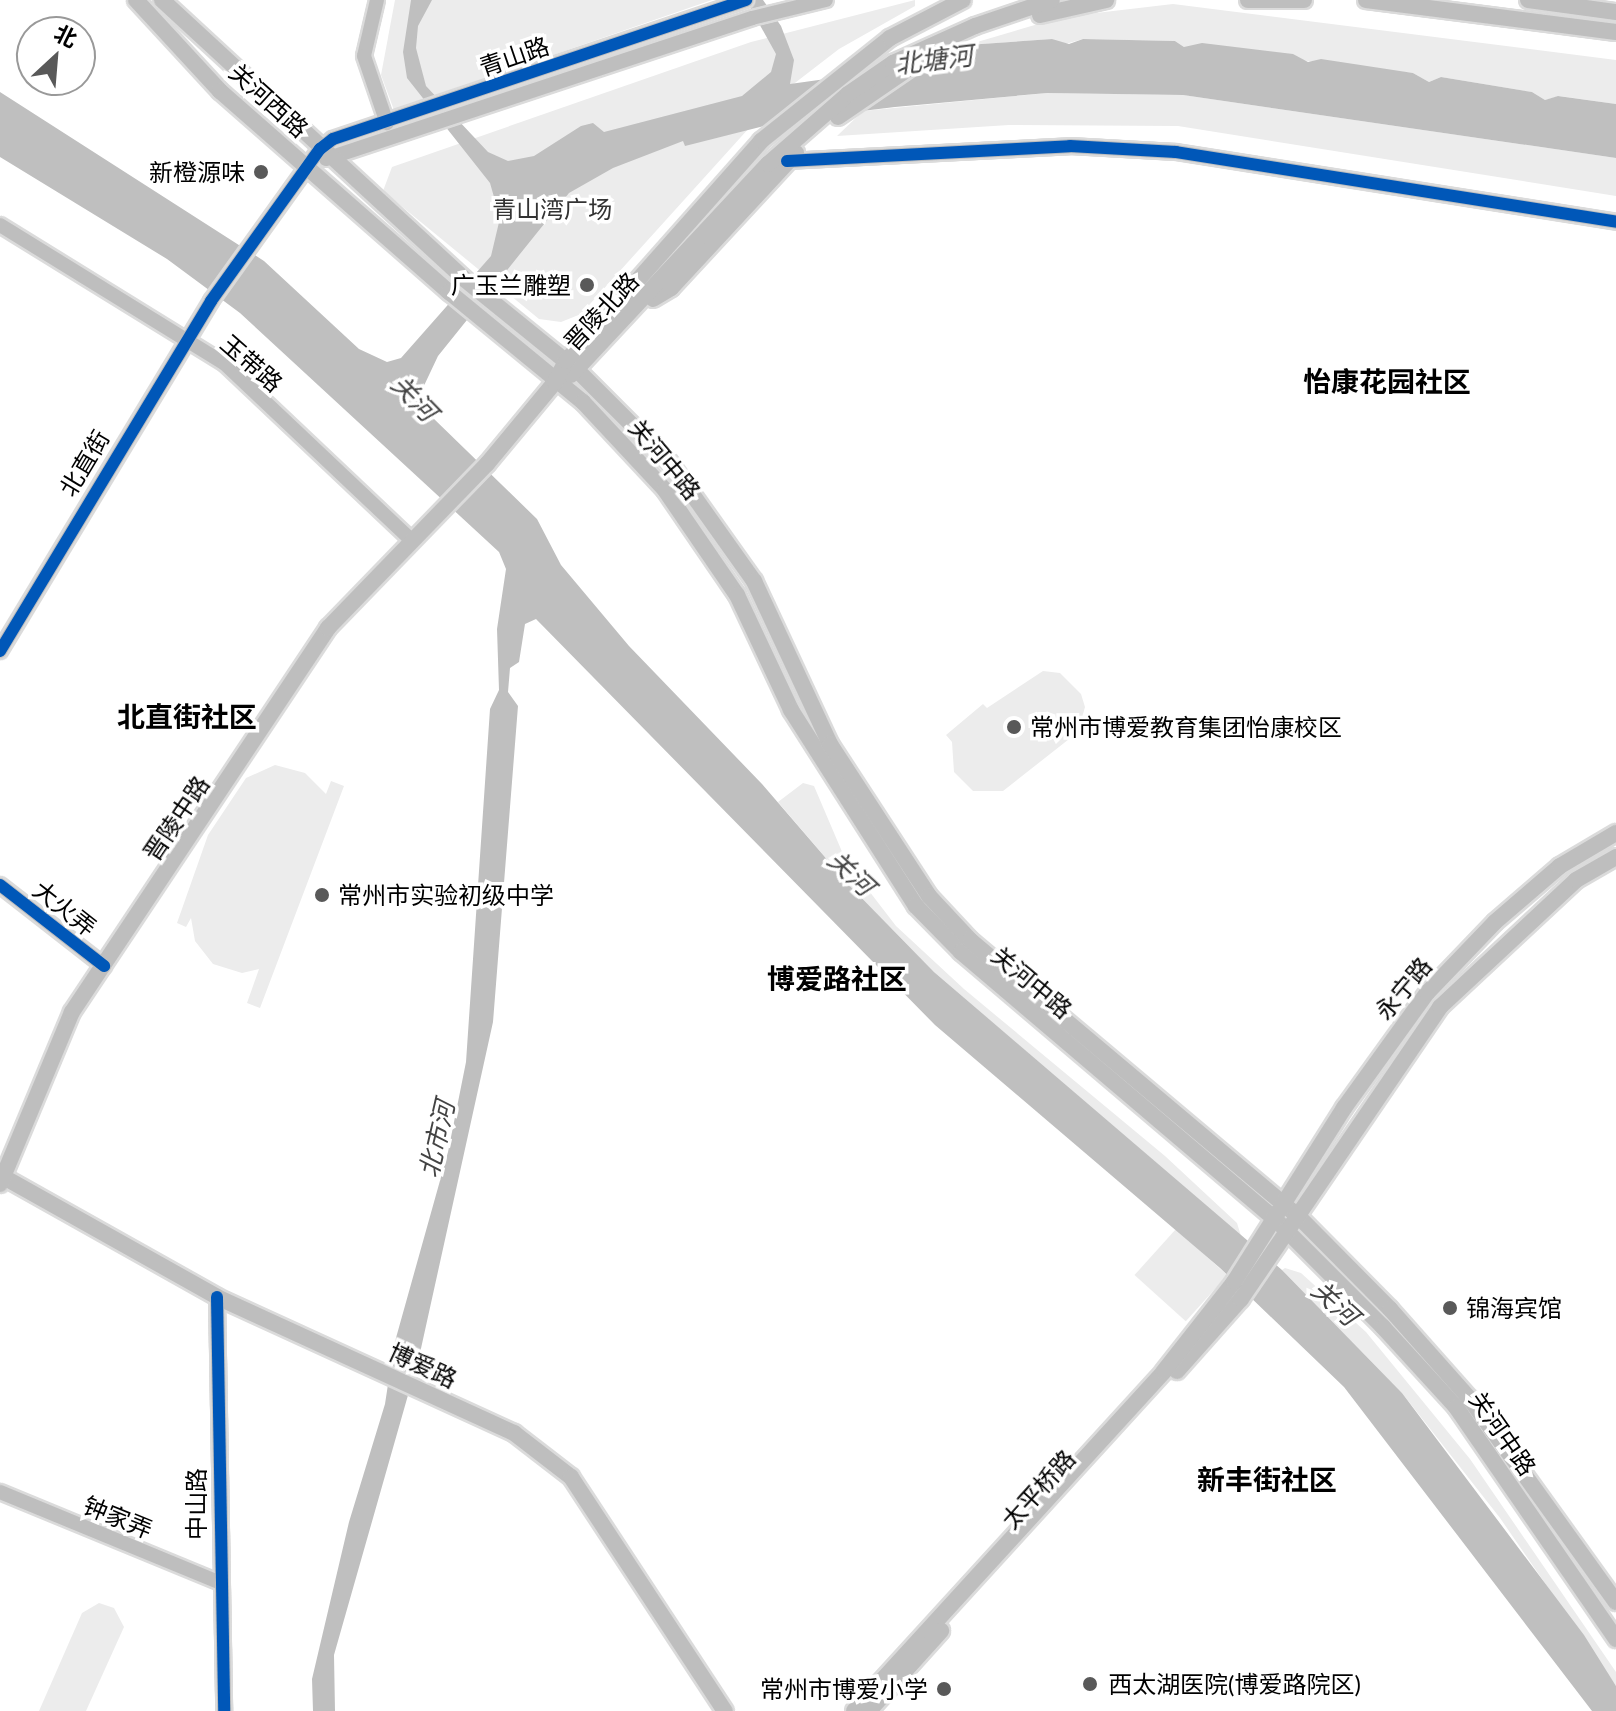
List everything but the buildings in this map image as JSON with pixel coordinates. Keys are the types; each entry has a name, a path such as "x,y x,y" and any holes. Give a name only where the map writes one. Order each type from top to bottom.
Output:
{"main road":[{"name":"关河西路","path":"136,0 220,91 477,316"},
{"name":"关河西路","path":"162,0 325,154 490,300"},
{"name":"晋陵北路","path":"572,366 761,141 890,38 963,0"},
{"name":"晋陵北路","path":"555,382 635,310 768,164 893,63 975,26 1052,0"},
{"path":"635,310 671,288 821,124 916,62 981,32 1106,0"},
{"path":"1248,0 1304,0"},
{"path":"1366,0 1616,32"},
{"path":"1528,0 1616,12"},
{"name":"关河中路","path":"490,300 572,366 670,463 754,581 830,744 929,896 970,940 1280,1212 1287,1232 1456,1407 1616,1639"},
{"name":"关河中路","path":"477,316 583,402 665,490 737,595 791,710 916,906 961,952 1280,1212 1299,1217 1390,1309 1491,1428 1616,1602"},
{"name":"晋陵中路","path":"1,1179 72,1012 328,628 487,464 555,382"},
{"name":"永宁路","path":"1280,1212 1344,1108 1427,993 1506,913 1560,866 1616,833"},
{"name":"永宁路","path":"1299,1217 1411,1043 1440,1007 1576,880 1616,857"},
{"name":"博爱路","path":"1,1179 217,1297 514,1433 571,1477 725,1711"},
{"path":"854,1711 1236,1292 1270,1242 1280,1212"},
{"path":"1270,1242 1287,1232 1299,1217"},
{"name":"太平桥路","path":"869,1711 1236,1292"}],"street":[{"path":"377,0 364,56 387,123"},
{"name":"青山路","path":"307,167 325,154 452,109 752,18 826,0"},
{"name":"青山路","path":"452,109 744,1"},
{"name":"青山路","path":"325,154 333,139 387,123 422,119"},
{"path":"787,161 1070,146 1176,152 1616,222"},
{"name":"北直街","path":"0,651 187,338 307,167"},
{"name":"玉带路","path":"0,225 225,364 411,540"},
{"name":"大火弄","path":"0,885 104,966"},
{"name":"中山路","path":"217,1297 218,1582 224,1711"},
{"name":"钟家弄","path":"0,1492 218,1582"}],"green space":[{"path":"395,0 712,0 394,110 381,75"},
{"name":"青山湾广场","path":"915,0 915,6 839,49 778,96 581,314 561,322 539,319 383,191 392,167 751,42"},
{"path":"1173,4 1616,60 1616,104 1559,96 1545,100 1532,92 1441,77 1429,82 1413,73 1184,47 1175,41 1083,39 1062,45 1052,39 967,45 1062,17"},
{"path":"1047,93 1183,95 1616,158 1616,196 1178,126 1009,125 837,136 863,111"},
{"path":"1043,671 1060,673 1081,694 1085,707 1078,732 1003,791 973,791 954,772 952,742 946,735 983,704 987,708"},
{"path":"275,765 305,773 326,794 331,781 344,786 260,1008 247,1003 259,969 242,973 213,964 195,941 191,918 186,927 177,923 208,835 246,778"},
{"path":"803,783 814,786 846,861 896,926 964,989 1165,1156 1237,1223 1241,1236 934,972 849,885 778,802"},
{"path":"1176,1229 1227,1275 1186,1321 1135,1275"},
{"path":"1285,1268 1301,1273 1366,1332 1470,1459 1616,1672 1616,1686 1500,1518 1402,1393 1282,1270"},
{"path":"99,1603 114,1608 124,1627 86,1711 39,1711 82,1613"}],"water":[{"name":"关河","path":"411,0 432,0 418,26 416,48 426,86 488,152 508,161 534,156 581,126 593,123 604,132 742,96 771,72 776,54 746,0 763,0 781,26 794,60 790,84 933,64 967,45 1052,39 1069,44 1083,39 1175,41 1184,47 1202,43 1293,54 1308,62 1321,59 1413,73 1429,82 1441,77 1532,92 1545,100 1558,96 1616,104 1616,158 1183,95 1047,93 788,120 685,146 683,141 613,168 569,193 438,356 421,392 432,417 537,519 561,565 629,646 762,784 849,885 934,972 1282,1270 1402,1393 1584,1635 1616,1686 1616,1711 1592,1711 1344,1387 1220,1268 935,1025 536,619 525,624 519,662 510,668 508,692 518,706 493,1022 420,1353 334,1655 335,1711 313,1711 312,1679 349,1522 385,1404 394,1345 448,1152 466,1062 490,709 499,690 497,629 506,569 499,552 240,313 167,259 0,157 0,92 264,261 359,349 387,362 401,358 491,256 500,218 490,183 407,78 403,52"}],"cycle path":[{"path":"0,651 211,301 320,149 333,139 746,0"},
{"path":"787,161 1070,146 1176,152 1616,222"},
{"path":"0,885 104,966"},
{"path":"217,1297 224,1711"}],"place":[{"name":"新橙源味","path":"261,172"},
{"name":"广玉兰雕塑","path":"587,285"},
{"name":"常州市博爱教育集团怡康校区","path":"1014,727"},
{"name":"常州市实验初级中学","path":"322,895"},
{"name":"锦海宾馆","path":"1450,1308"},
{"name":"西太湖医院(博爱路院区)","path":"1090,1684"},
{"name":"常州市博爱小学","path":"944,1689"}],"district":[{"name":"怡康花园社区","path":"1387,381"},
{"name":"北直街社区","path":"187,716"},
{"name":"博爱路社区","path":"837,978"},
{"name":"新丰街社区","path":"1267,1479"}],"water label":[{"name":"北塘河","path":"934,60"},
{"name":"北市河","path":"437,1139"}]}
